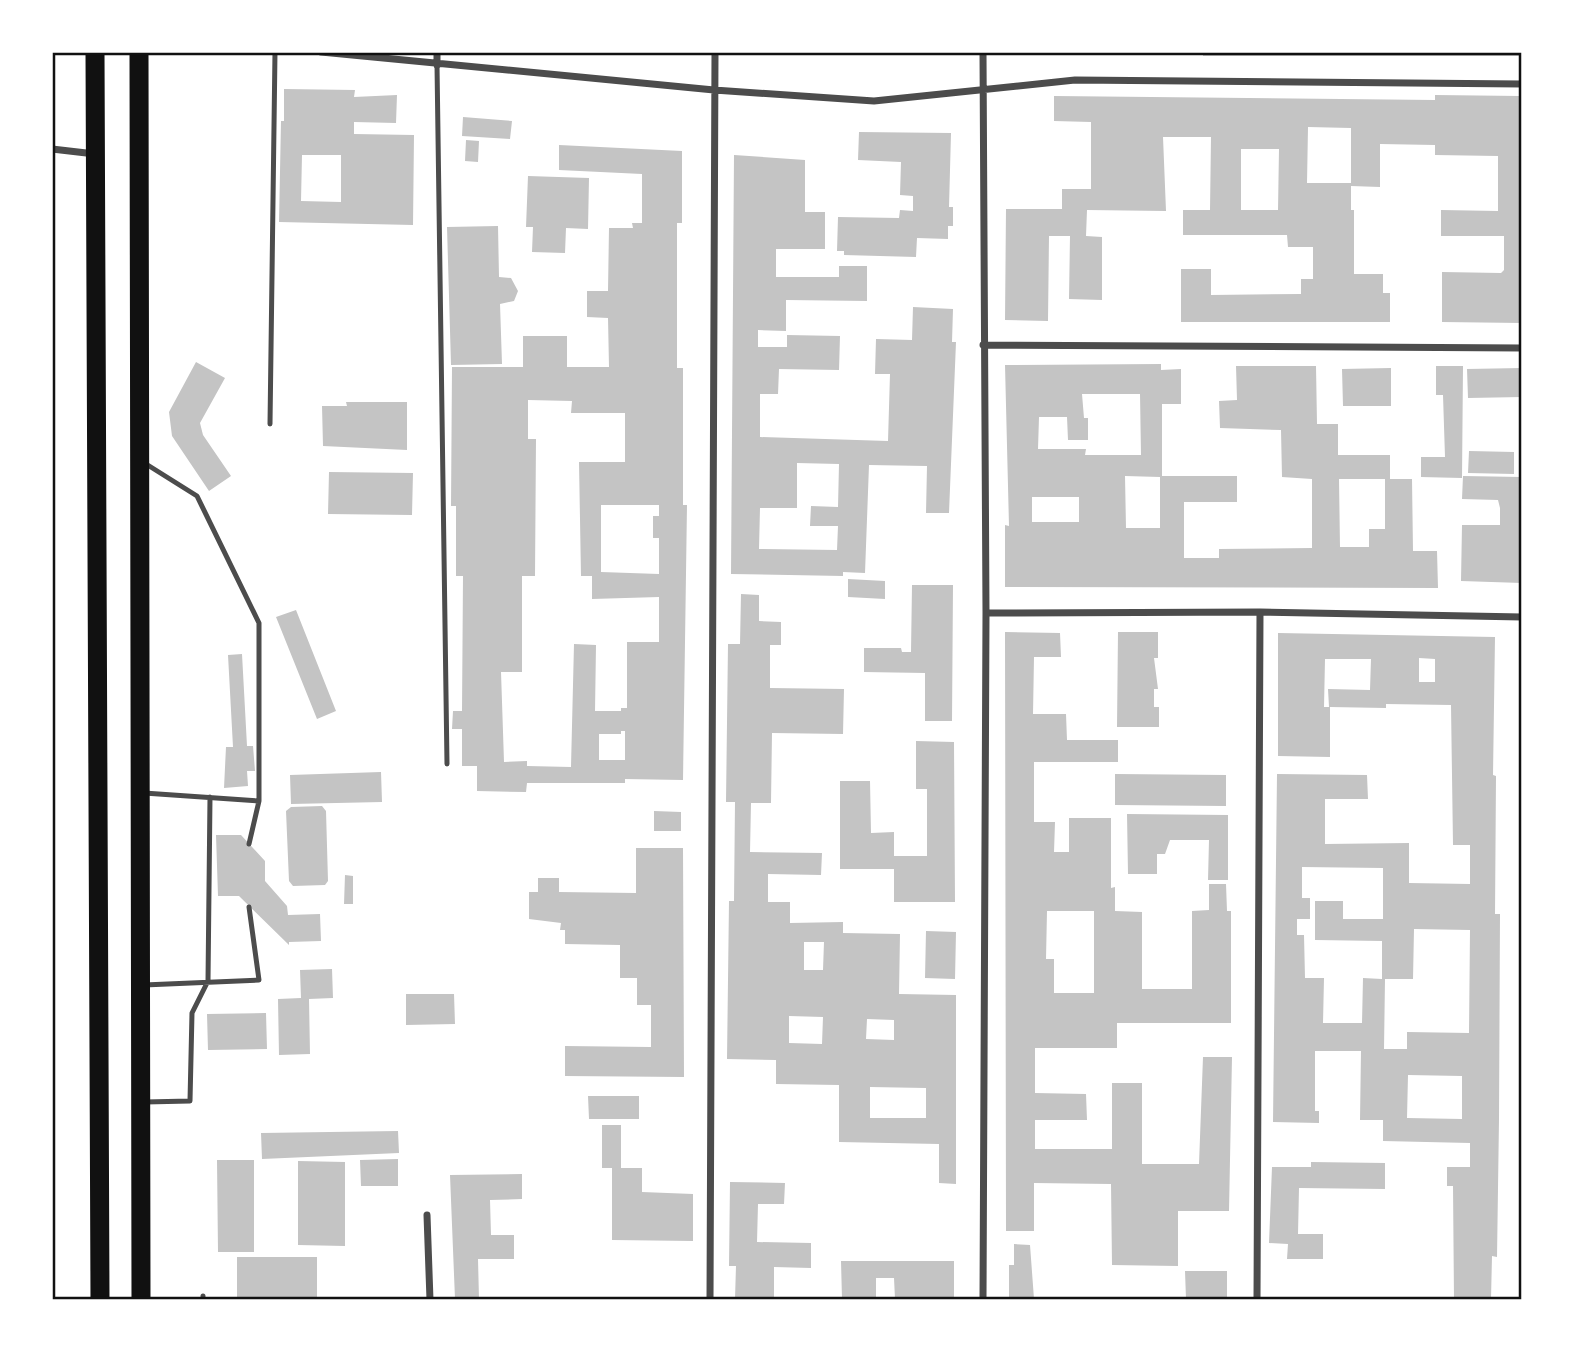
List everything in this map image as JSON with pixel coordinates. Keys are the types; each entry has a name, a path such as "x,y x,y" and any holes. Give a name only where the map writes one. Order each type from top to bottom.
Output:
{"highway":[{"path":"95,52 100,1300"},
{"path":"139,52 141,1300"}],"street":[{"path":"321,52 714,90 874,101 1076,79 1521,84"},
{"path":"437,52 437,65"},
{"path":"710,1300 715,52"},
{"path":"983,52 982,345 986,613 983,1300"},
{"path":"52,149 96,154"},
{"path":"982,345 1521,348"},
{"path":"986,613 1260,612 1521,617"},
{"path":"1257,1300 1260,612"},
{"path":"427,1215 430,1300"}],"lane":[{"path":"270,424 275,52"},
{"path":"437,65 447,764"},
{"path":"140,460 197,496 259,623 259,801 249,845"},
{"path":"140,793 259,801"},
{"path":"141,1102 190,1101 192,1013 208,981 209,797"},
{"path":"141,986 259,980 249,907"}],"building":[{"path":"1203,52 1522,52 1522,56 1203,56"},
{"path":"284,89 355,90 354,97 397,95 396,123 354,122 354,134 414,135 413,225 279,222 281,121 284,121","holes":["302,155 341,155 341,202 301,201"]},
{"path":"1435,95 1520,96 1522,323 1442,322 1442,272 1501,273 1504,270 1504,236 1441,236 1441,210 1498,211 1498,156 1435,155 1435,145 1380,144 1380,187 1351,186 1351,210 1354,210 1354,274 1383,274 1383,293 1390,293 1390,322 1181,322 1181,269 1211,269 1211,295 1301,294 1301,279 1313,279 1313,247 1288,247 1287,235 1183,235 1183,210 1210,210 1211,137 1163,137 1166,211 1087,210 1086,236 1102,237 1102,300 1069,299 1070,236 1049,236 1048,321 1005,320 1006,209 1062,209 1062,189 1091,189 1091,122 1054,121 1054,96 1435,100","holes":["1308,127 1351,128 1351,183 1307,183","1241,149 1279,149 1278,210 1241,210"]},
{"path":"463,117 512,121 510,139 462,136"},
{"path":"859,132 951,133 949,207 953,207 953,226 948,226 948,239 917,238 916,257 844,255 844,251 837,251 838,217 899,218 900,210 913,211 913,196 900,195 901,162 858,160"},
{"path":"466,140 479,141 478,162 465,161"},
{"path":"559,145 682,151 682,223 677,223 677,368 683,368 683,505 687,505 683,780 625,779 625,783 527,783 526,792 477,791 477,766 462,766 462,729 452,729 453,711 462,711 463,576 456,576 456,506 451,506 452,367 523,367 523,336 567,336 567,367 609,367 608,318 587,317 587,291 608,291 609,228 633,228 632,223 642,223 642,174 559,170","holes":["528,400 572,401 571,413 625,413 625,462 579,462 581,576 592,576 592,599 659,597 659,642 627,642 627,708 621,708 621,711 595,711 596,645 574,644 571,767 527,766 527,761 504,762 501,672 522,672 522,576 535,576 536,439 528,439","601,505 659,505 659,516 653,516 653,538 659,538 659,574 601,572","621,731 625,731 625,760 599,760 599,734 621,734"]},
{"path":"734,155 805,160 805,212 825,212 825,249 776,249 776,277 839,277 839,266 867,266 867,301 786,300 786,331 758,330 758,347 787,347 787,335 840,336 839,370 779,369 778,394 760,394 760,437 888,441 890,374 875,374 876,339 912,340 913,307 953,309 952,342 956,342 949,513 926,513 927,466 869,465 865,573 843,572 843,576 731,574","holes":["797,463 839,464 838,507 811,506 810,526 838,526 837,550 759,549 760,508 797,508"]},
{"path":"528,176 589,178 588,229 566,228 565,253 532,252 533,227 526,227"},
{"path":"498,226 499,277 511,278 518,291 514,301 500,304 502,364 451,365 447,227"},
{"path":"196,362 225,378 200,423 203,435 231,476 209,491 172,436 169,412"},
{"path":"1161,364 1161,370 1181,369 1181,404 1162,404 1162,476 1237,476 1237,502 1184,502 1184,558 1219,558 1219,549 1312,548 1312,479 1282,477 1281,430 1220,428 1219,401 1237,400 1236,366 1316,366 1317,424 1338,424 1338,455 1390,455 1390,479 1412,479 1413,551 1437,551 1438,588 1005,587 1005,525 1009,526 1005,365","holes":["1082,394 1140,394 1141,455 1085,455 1086,449 1038,449 1039,417 1067,417 1068,440 1088,440 1088,418 1084,418","1125,476 1160,477 1160,528 1126,528","1339,479 1385,479 1385,529 1369,529 1369,547 1340,547","1032,497 1079,497 1079,522 1032,522"]},
{"path":"1436,366 1463,366 1462,478 1421,477 1421,457 1445,457 1443,395 1436,395"},
{"path":"1391,368 1391,406 1343,406 1342,369"},
{"path":"1522,368 1522,397 1468,398 1467,369"},
{"path":"346,402 407,402 407,450 323,446 322,406 347,406"},
{"path":"1469,451 1514,452 1514,474 1468,473"},
{"path":"329,472 413,473 412,515 328,514"},
{"path":"1463,476 1522,477 1522,583 1461,581 1462,525 1500,525 1498,500 1462,499"},
{"path":"848,579 885,581 885,599 848,597"},
{"path":"912,585 953,585 952,721 925,721 925,673 864,672 864,648 901,648 902,652 911,652"},
{"path":"741,594 759,595 759,621 781,622 781,645 770,645 770,688 844,689 843,734 772,733 771,803 751,803 750,852 822,853 821,875 768,874 768,902 790,902 790,923 843,922 843,933 900,934 899,994 956,995 956,1184 939,1183 939,1144 839,1142 839,1085 776,1084 776,1060 727,1059 729,901 734,901 735,802 726,802 728,644 740,644","holes":["804,942 824,942 823,970 804,970","789,1016 823,1017 822,1044 789,1043","867,1019 894,1020 894,1040 866,1039","870,1087 926,1088 926,1118 870,1118"]},
{"path":"296,610 336,711 317,719 276,617"},
{"path":"1005,632 1060,633 1061,657 1034,657 1033,714 1066,714 1067,740 1118,740 1118,762 1034,762 1034,822 1055,822 1054,852 1069,852 1069,818 1111,818 1111,888 1115,887 1115,911 1142,912 1142,989 1192,989 1192,911 1209,910 1209,884 1226,884 1227,911 1231,911 1231,1023 1117,1023 1117,1048 1035,1048 1035,1093 1086,1094 1087,1120 1035,1120 1035,1149 1112,1149 1112,1083 1142,1083 1142,1164 1199,1164 1203,1057 1232,1057 1229,1211 1178,1211 1178,1266 1112,1265 1111,1184 1034,1183 1034,1231 1006,1231","holes":["1047,911 1094,911 1094,993 1054,993 1054,959 1046,959"]},
{"path":"1118,632 1158,632 1158,658 1154,658 1158,689 1154,689 1154,707 1159,707 1159,727 1117,727"},
{"path":"1278,633 1495,637 1493,775 1496,776 1495,914 1500,914 1499,1119 1497,1257 1492,1256 1491,1299 1454,1299 1453,1186 1447,1186 1447,1167 1470,1167 1470,1143 1383,1141 1383,1120 1360,1120 1361,1051 1315,1051 1315,1111 1319,1111 1319,1123 1273,1122 1277,774 1367,775 1368,799 1325,799 1325,844 1409,843 1409,883 1470,884 1470,845 1453,845 1451,705 1330,707 1330,757 1278,756","holes":["1419,658 1435,659 1435,682 1419,682","1325,659 1371,659 1370,690 1328,689 1329,707 1324,707","1302,867 1383,868 1383,919 1343,919 1343,901 1315,901 1315,940 1382,941 1382,979 1363,978 1362,1023 1323,1023 1324,978 1305,978 1304,935 1297,935 1297,919 1310,919 1310,898 1302,898","1414,929 1470,930 1469,1033 1407,1032 1407,1049 1384,1049 1385,979 1413,979","1408,1075 1462,1076 1462,1119 1407,1118"]},
{"path":"242,654 247,746 253,746 255,771 247,771 248,786 224,788 226,747 233,747 228,655"},
{"path":"916,741 954,742 955,902 894,902 894,869 840,869 840,781 870,781 871,833 894,832 894,856 927,856 927,789 916,789"},
{"path":"381,772 382,802 291,804 290,775"},
{"path":"1115,774 1226,775 1226,806 1115,805"},
{"path":"322,806 326,811 328,881 325,885 293,886 289,881 286,811 291,807"},
{"path":"654,811 681,812 681,831 654,831"},
{"path":"1127,814 1228,815 1228,880 1208,880 1209,840 1170,840 1165,854 1157,854 1157,874 1128,874"},
{"path":"216,835 241,835 265,861 265,881 287,906 288,915 320,914 321,941 289,942 289,945 239,896 218,896"},
{"path":"636,848 683,848 684,1077 565,1076 565,1046 651,1047 651,1005 637,1005 637,978 620,978 620,945 565,944 565,930 560,930 561,923 529,919 529,892 538,892 538,878 559,878 559,892 636,893"},
{"path":"345,875 353,876 353,904 344,904"},
{"path":"926,931 956,932 955,979 925,978"},
{"path":"332,969 333,998 309,999 310,1054 279,1055 278,999 301,998 300,970"},
{"path":"406,994 454,994 455,1024 406,1025"},
{"path":"266,1013 267,1049 208,1050 207,1014"},
{"path":"588,1096 639,1096 639,1119 589,1119"},
{"path":"602,1125 621,1125 621,1168 642,1168 642,1192 693,1194 693,1241 612,1240 612,1168 602,1168"},
{"path":"398,1131 399,1153 262,1159 261,1133"},
{"path":"398,1159 398,1186 361,1186 360,1160"},
{"path":"217,1160 254,1160 254,1252 218,1252"},
{"path":"298,1161 345,1162 345,1246 298,1245"},
{"path":"1311,1162 1385,1163 1385,1189 1299,1188 1298,1234 1323,1234 1323,1259 1287,1259 1288,1244 1269,1243 1272,1167 1311,1167"},
{"path":"522,1174 522,1199 490,1200 491,1235 514,1235 514,1259 478,1259 479,1299 455,1299 450,1175"},
{"path":"730,1182 785,1183 784,1204 758,1204 757,1242 811,1243 811,1268 774,1267 774,1299 735,1299 736,1266 729,1266"},
{"path":"1014,1244 1030,1245 1034,1299 1009,1299 1009,1265 1014,1265"},
{"path":"237,1257 317,1257 317,1297 237,1297"},
{"path":"841,1261 954,1261 954,1299 895,1299 894,1278 876,1278 876,1299 842,1299"},
{"path":"1185,1271 1227,1271 1227,1299 1186,1299"}]}
